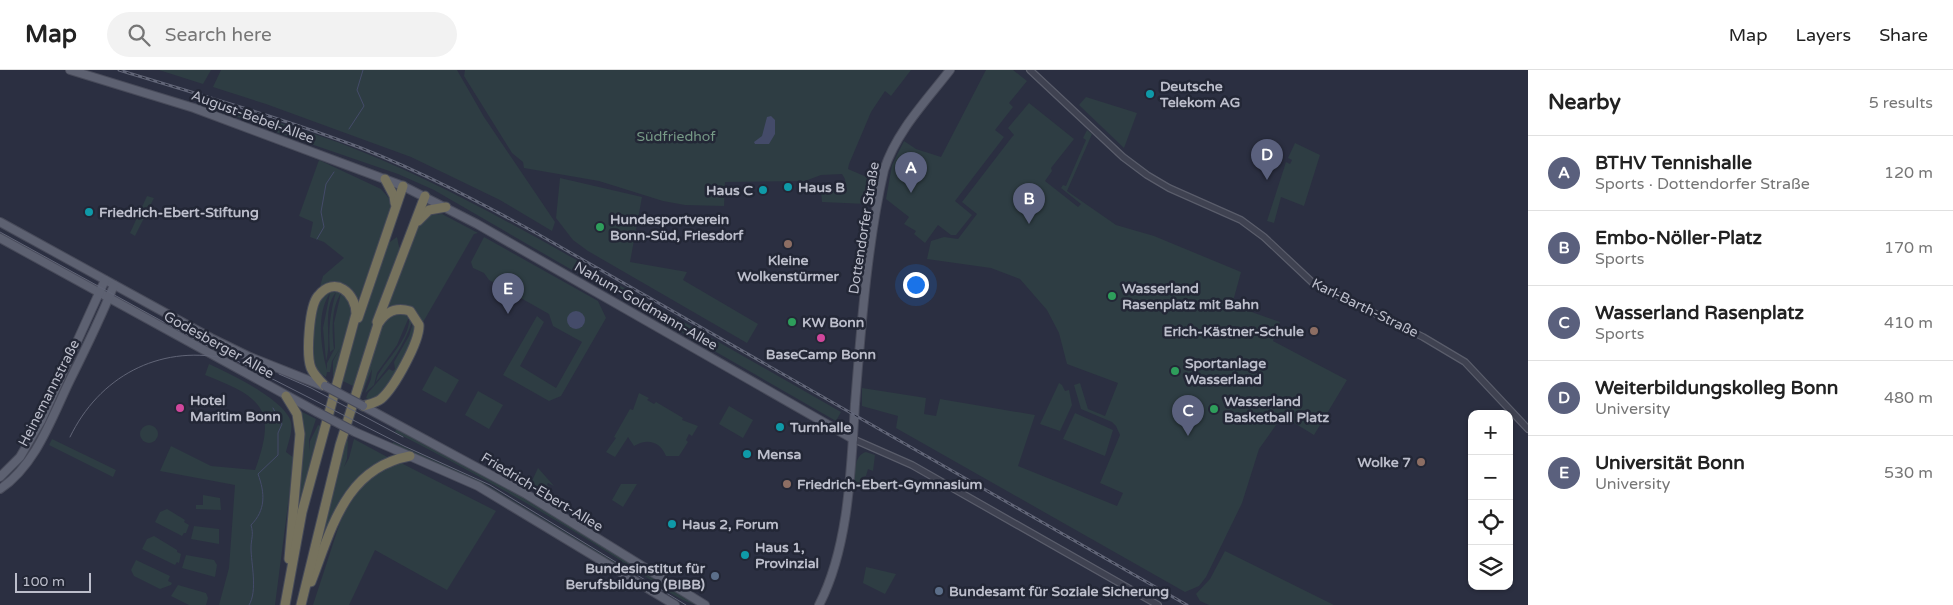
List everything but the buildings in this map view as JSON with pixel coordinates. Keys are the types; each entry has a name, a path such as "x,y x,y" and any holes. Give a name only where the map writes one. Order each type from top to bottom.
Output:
{"highway":[{"path":"385,179 394,196 395,207"},
{"path":"351,335 403,186"},
{"path":"369,353 386,296 425,196"},
{"path":"412,229 422,214 428,210 446,207"},
{"path":"285,605 316,457 356,314 354,298 341,288 324,291 318,296 313,305 308,357 311,368 325,386"},
{"path":"301,605 340,445 378,324 393,309 410,311 416,317 419,325 418,336 388,390 376,402 363,406"},
{"path":"286,396 296,414 300,434 289,547 289,581"},
{"path":"301,605 332,528 348,495 373,470 393,460 410,456"}],"main road":[{"name":"August-Bebel-Allee","path":"70,70 194,108 385,179 425,196"},
{"name":"Dottendorfer Straße","path":"819,605 830,582 840,544 853,440 863,313 884,170 901,134 950,70"},
{"name":"Nahum-Goldmann-Allee","path":"425,196 853,440"},
{"name":"Godesberger Allee","path":"0,222 250,357 325,386 363,406"},
{"name":"Godesberger Allee","path":"0,238 355,432"},
{"path":"100,294 105,280"},
{"path":"105,280 109,299"},
{"path":"109,299 114,285"},
{"name":"Heinemannstraße","path":"0,476 20,457 31,439 100,294"},
{"name":"Heinemannstraße","path":"0,489 23,469 39,443 109,299"},
{"path":"71,357 73,361 80,360"},
{"name":"Friedrich-Ebert-Allee","path":"363,406 526,494 705,605"},
{"path":"35,430 44,433"},
{"name":"Friedrich-Ebert-Allee","path":"355,432 448,471 478,486 675,605"},
{"path":"31,439 39,443"}],"street":[{"name":"Karl-Barth-Straße","path":"1030,70 1123,156 1147,175 1170,188 1241,220 1264,237 1313,283 1423,337 1465,362 1528,429"},
{"path":"853,440 912,465 1158,605"}],"green space":[{"path":"159,70 211,70 203,84"},
{"path":"221,70 457,70 484,117 555,222 552,231 500,200 411,157 266,104 213,87"},
{"name":"Südfriedhof","path":"465,70 911,70 891,96 885,91 871,112 849,164 848,169 876,181 873,201 867,204 822,202 821,191 846,189 845,179 842,174 821,175 805,181 725,182 724,206 685,205 663,201 599,181 524,168 523,162 512,153 464,76"},
{"path":"986,70 1013,70 1027,81 1009,103 1013,107 995,130 1004,137 955,201 972,215 956,235 951,235 938,225 925,243 914,234 916,231 904,224 909,217 886,199 892,165 904,141 916,149 941,157"},
{"path":"1086,97 1137,113 1124,148 1079,105"},
{"path":"206,100 340,143 371,155 462,198 580,262 572,270 434,190 398,174 276,132 205,104"},
{"path":"1029,103 1074,139 1051,168 1052,171 1045,181 1078,207 1081,204 1061,188 1063,185 1066,186 1086,140 1083,138 1087,130 1092,134 1067,191 1116,225 1154,236 1241,272 1232,305 1280,322 1273,341 1347,380 1314,435 1286,418 1281,418 1259,449 1242,503 1206,577 1199,586 1185,592 896,428 898,416 862,406 862,388 926,398 924,414 936,416 940,399 1035,415 1018,466 1117,506 1123,493 1100,483 1120,435 1112,422 1081,409 1074,385 1080,383 1088,409 1105,416 1118,383 1067,364 1059,333 1047,310 1020,279 991,268 927,259 931,241 944,237 958,239 977,214 962,202 1014,135 1008,128"},
{"path":"1295,143 1320,155 1304,206 1281,197 1274,223 1267,221 1286,162 1290,164 1292,160 1288,158"},
{"path":"319,160 381,189 393,203 358,301 350,290 319,290 323,276 344,258 324,242 310,237 313,222 299,216"},
{"name":"Hundesportverein Bonn-Süd, Friesdorf","path":"560,178 642,197 630,262 687,272 683,280 758,324 747,343 588,251 573,240 556,218"},
{"path":"147,196 154,198 135,236 130,233"},
{"path":"428,213 429,215 442,214 478,233 474,234 422,324 416,314 407,309 385,310 420,219"},
{"path":"397,237 400,252 355,387 341,380 384,246"},
{"path":"484,237 598,301 606,318 561,396 549,401 503,375 537,316 544,322 520,366 556,388 582,342 553,326 549,314 489,280 484,273 473,268 471,262"},
{"path":"582,268 605,280 615,290 614,292 573,270"},
{"path":"619,285 841,412 836,421 636,306 618,289"},
{"path":"328,291 343,291 354,306 335,377 333,376 333,361 340,348 332,361 330,372 327,372 326,377 316,371 314,361 312,340 314,318 322,299","holes":["336,292 329,329 330,352 334,349 333,327 335,306 341,293 334,323 335,348 327,363 327,370 323,352 321,320 330,293 323,328 326,361 328,353 329,308"]},
{"path":"401,311 412,316 415,327 413,340 399,370 389,384 371,401 366,398 368,393 389,369 393,371 395,369 394,362 409,336 412,322 397,354 376,382 379,373 407,332 409,317 397,345 377,373 374,385 365,393 371,379 372,369 363,392 360,390 382,322 390,313"},
{"path":"209,364 268,396 287,414 291,422 291,433 286,452 294,458 275,605 219,605 229,568 235,485 160,471 171,446 211,466 255,470 265,432 264,418 260,408 240,390 205,375"},
{"path":"435,366 459,380 446,403 422,390"},
{"path":"1059,383 1065,391 1069,390 1072,405 1060,431 1040,424"},
{"path":"478,391 503,405 489,429 465,415"},
{"path":"639,393 649,398 647,400 654,404 656,402 683,418 682,420 698,426 692,436 689,434 686,440 688,442 679,456 666,456 660,447 653,442 644,442 634,446 628,437 615,457 606,452 616,438 614,437 630,409 633,410"},
{"path":"729,406 753,420 743,438 719,424"},
{"path":"300,411 316,419 309,440 310,452 310,441 318,425 321,426 292,546"},
{"path":"1075,413 1113,430 1105,456 1063,439"},
{"path":"149,425 156,427 158,434 156,441 149,443 142,441 140,434 142,427"},
{"path":"397,428 500,482 700,605 678,597 550,517 395,432"},
{"path":"52,439 116,470 113,477 49,445"},
{"path":"354,439 389,458 364,473 322,546 320,545 346,440 348,441 347,459 344,467 349,458"},
{"path":"393,442 482,482 618,564 617,566 481,484 440,465 392,447"},
{"path":"866,452 875,455 873,471 868,469 866,476 862,477 859,488 854,487 857,461"},
{"path":"399,462 496,511 447,590 375,550 349,605 313,605 345,507 370,476"},
{"path":"538,468 554,486 548,483 547,485 551,488 542,491 533,486 531,483"},
{"path":"621,484 637,484 623,507 612,500"},
{"path":"203,495 220,498 221,510 196,509 196,505 203,505"},
{"path":"167,509 185,520 184,522 189,525 186,533 182,536 155,522 160,512"},
{"path":"194,526 219,529 219,544 191,539"},
{"path":"154,536 181,554 179,563 177,562 175,565 142,549 147,539"},
{"path":"1225,551 1334,605 1209,605 1200,601 1196,594 1210,579"},
{"path":"186,555 214,560 217,565 215,577 182,568"},
{"path":"136,560 170,576 168,581 172,583 171,585 160,589 134,576 131,570"},
{"path":"866,567 896,574 885,594 863,583"},
{"path":"178,585 206,593 208,598 206,605 189,605 171,596"}],"water":[{"path":"771,116 775,120 775,134 769,144 755,144 754,142 762,136 767,117"},
{"path":"576,311 582,314 585,320 582,326 576,329 570,326 567,320 570,314"}],"waterway":[{"path":"349,129 364,106 357,90 363,70"},
{"path":"317,239 324,227 321,212 326,184 334,172"},
{"path":"249,605 254,585 251,525 256,519 263,501 258,474 278,455 278,433 282,424 273,408"}],"tram line":[{"path":"0,232 198,341 404,446 490,485 686,605"},
{"path":"70,437 82,416 97,398 114,382 133,370 154,361 176,356 200,355 224,358"},
{"path":"279,374 311,388 403,437"}],"railway":[{"path":"119,70 331,137 384,157 450,188 536,233 1187,605"}],"place":[{"name":"Deutsche Telekom AG","path":"1150,94"},
{"name":"Weiterbildungskolleg Bonn","path":"1267,180"},
{"name":"Haus B","path":"788,187"},
{"name":"Haus C","path":"763,190"},
{"name":"BTHV Tennishalle","path":"911,193"},
{"name":"Friedrich-Ebert-Stiftung","path":"89,212"},
{"name":"Embo-Nöller-Platz","path":"1029,224"},
{"name":"Hundesportverein Bonn-Süd, Friesdorf","path":"600,227"},
{"name":"Kleine Wolkenstürmer","path":"788,244"},
{"name":"Wasserland Rasenplatz mit Bahn","path":"1112,296"},
{"name":"Universität Bonn","path":"508,314"},
{"name":"KW Bonn","path":"792,322"},
{"name":"Erich-Kästner-Schule","path":"1314,331"},
{"name":"BaseCamp Bonn","path":"821,338"},
{"name":"Sportanlage Wasserland","path":"1175,371"},
{"name":"Hotel Maritim Bonn","path":"180,408"},
{"name":"Wasserland Basketball Platz","path":"1214,409"},
{"name":"Turnhalle","path":"780,427"},
{"name":"Wasserland Rasenplatz","path":"1188,436"},
{"name":"Mensa","path":"747,454"},
{"name":"Wolke 7","path":"1421,462"},
{"name":"Friedrich-Ebert-Gymnasium","path":"787,484"},
{"name":"Haus 2, Forum","path":"672,524"},
{"name":"Haus 1, Provinzial","path":"745,555"},
{"name":"Bundesinstitut für Berufsbildung (BIBB)","path":"715,576"},
{"name":"Bundesamt für Soziale Sicherung","path":"939,591"}]}
